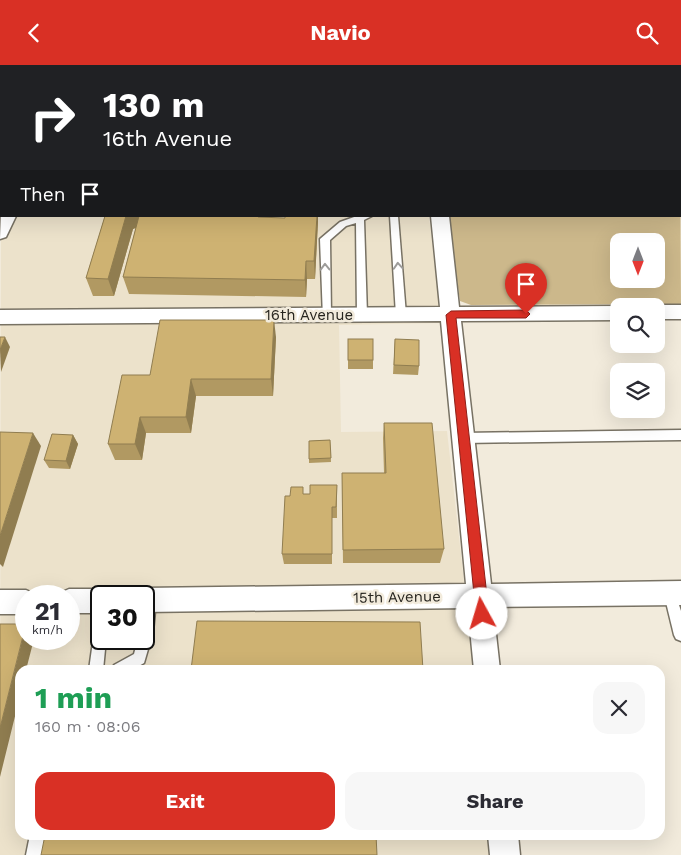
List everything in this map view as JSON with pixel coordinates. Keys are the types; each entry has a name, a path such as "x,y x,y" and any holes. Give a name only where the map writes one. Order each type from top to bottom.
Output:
{"street":[{"path":"440,217 487,665"},
{"path":"665,312 681,312"},
{"name":"16th Avenue","path":"0,317 610,313"},
{"name":"15th Avenue","path":"155,600 676,593"},
{"path":"0,602 15,602"},
{"path":"504,840 505,855"}],"lane":[{"path":"326,315 325,239 343,224 364,217 362,315"},
{"path":"394,217 401,315"},
{"path":"463,438 681,435"},
{"path":"676,593 681,635"},
{"path":"97,665 98,650"},
{"path":"127,665 139,658 141,650"},
{"path":"34,855 37,840"}],"shaded area":[{"path":"1,217 429,217 441,323 339,325 341,432 447,431 473,665 15,665 15,840 490,840 491,855 0,855"},
{"path":"448,217 680,217 681,304 665,304 665,298 610,298 610,304 471,305 460,301"}],"building":[{"path":"105,217 126,217 108,279 86,278"},
{"path":"139,217 317,217 314,261 306,261 305,280 123,277"},
{"path":"160,320 274,320 271,379 191,379 186,417 140,417 135,444 108,444 122,375 150,375"},
{"path":"0,337 5,337 0,350"},
{"path":"348,339 373,339 373,360 348,360"},
{"path":"395,339 419,340 419,366 394,365"},
{"path":"384,423 432,423 444,549 343,550 342,473 386,473"},
{"path":"0,432 33,433 0,536"},
{"path":"52,434 73,435 66,461 44,460"},
{"path":"330,440 331,458 309,459 309,441"},
{"path":"310,485 337,485 336,507 332,507 332,554 282,554 285,496 290,496 291,487 303,487 303,494 310,494"},
{"path":"197,621 420,622 423,665 192,665"},
{"path":"0,624 15,624 15,650 20,650 0,728"},
{"path":"44,840 376,840 377,855 41,855"}],"route":[{"path":"482,614 451,315 526,314"}]}
